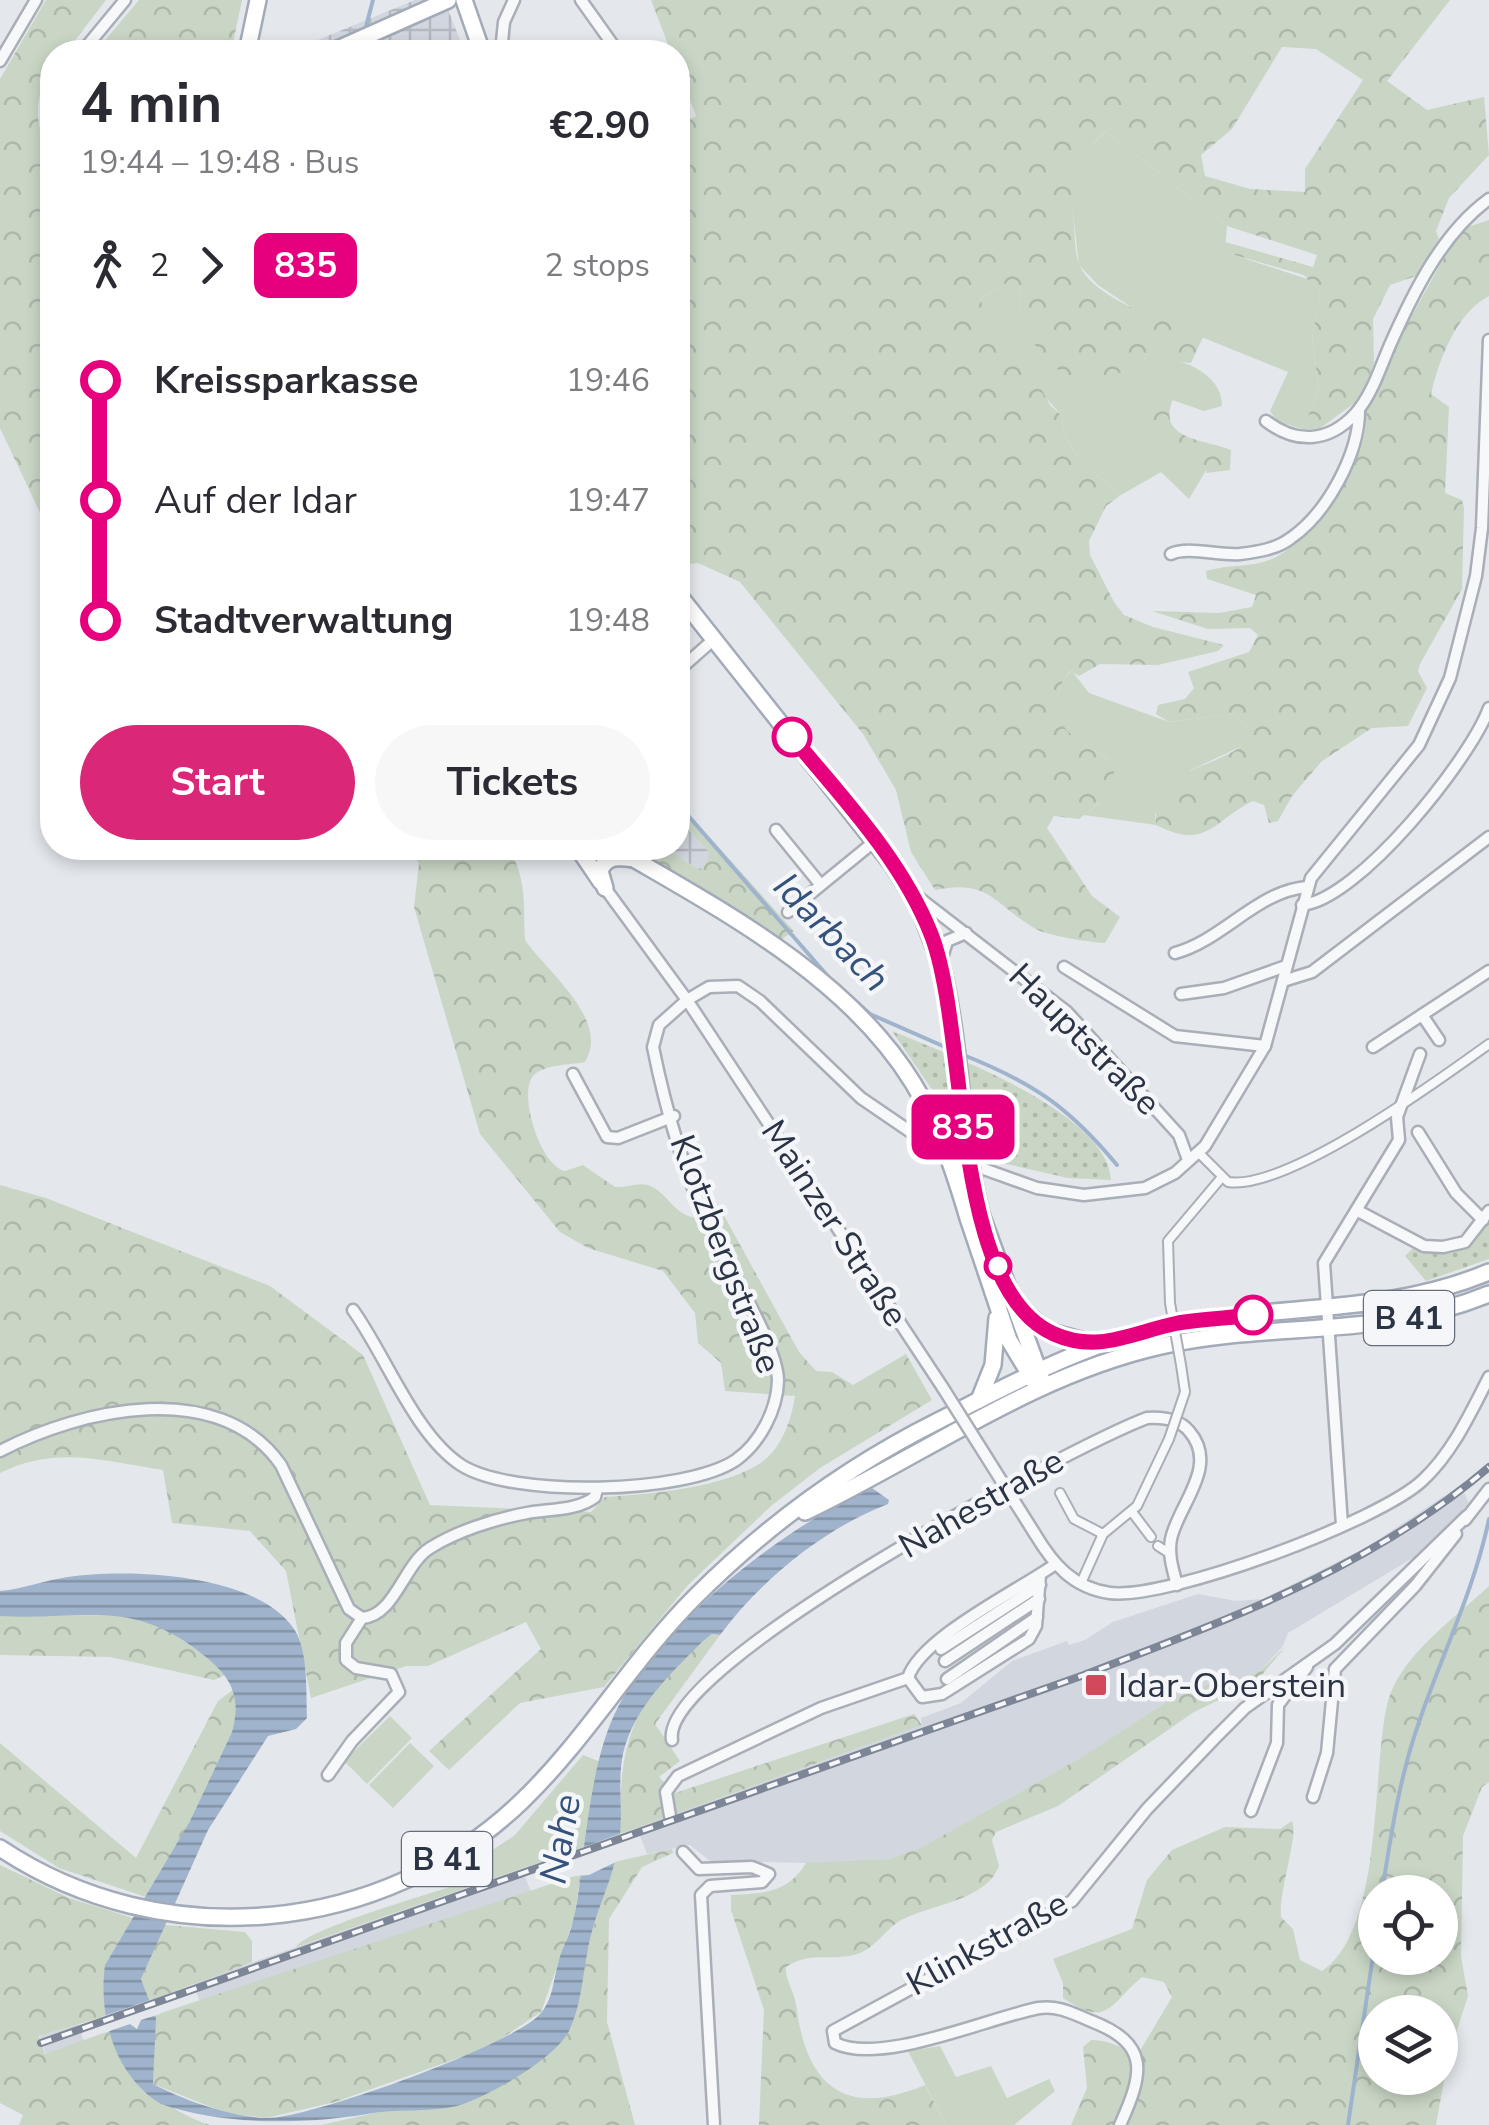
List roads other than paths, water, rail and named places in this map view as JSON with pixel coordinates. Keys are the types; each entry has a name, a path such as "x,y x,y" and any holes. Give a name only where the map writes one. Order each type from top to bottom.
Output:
{"main road":[{"path":"250,40 258,0"},
{"path":"357,40 448,0"},
{"path":"464,0 478,40"},
{"name":"Hauptstraße","path":"690,609 875,841 911,892"},
{"path":"586,860 605,888"},
{"path":"605,888 600,871 610,860"},
{"path":"637,860 775,947 880,1040 930,1113 1009,1295 1042,1389"},
{"path":"911,892 941,964 952,1020 974,1216 997,1309 1035,1373"},
{"name":"B 41","path":"0,1848 92,1894 136,1907 235,1918 280,1916 343,1904 398,1884 463,1849 505,1817 551,1772 676,1615 727,1566 868,1458 979,1400 1102,1345 1187,1322 1325,1310 1412,1297 1489,1272"},
{"name":"B 41","path":"783,1522 1042,1389 1164,1345 1326,1330 1422,1316 1489,1294"},
{"path":"1009,1295 1047,1330 1102,1345"},
{"path":"979,1400 992,1365 997,1309"}],"street":[{"path":"0,62 36,0"},
{"path":"92,40 125,0"},
{"path":"502,40 514,0"},
{"path":"581,0 609,40"},
{"path":"1171,554 1237,554 1272,548 1293,537 1325,500 1346,464 1359,410 1445,242 1489,199"},
{"path":"687,1000 708,987 738,986 760,1000 837,1078 894,1122 966,1163 1022,1184 1067,1194 1124,1192 1169,1178 1193,1155 1265,1046 1308,887 1418,745 1450,678 1476,576 1482,528 1489,340"},
{"path":"1266,421 1292,437 1314,438 1335,430 1359,410"},
{"path":"690,661 714,640"},
{"path":"1302,905 1338,891 1402,833 1468,751 1489,708"},
{"path":"776,830 820,884"},
{"path":"1283,981 1312,972 1407,904 1489,837"},
{"path":"788,912 875,841"},
{"path":"1175,953 1228,927 1276,895 1308,887"},
{"name":"Mainzer Straße","path":"605,888 687,1000 944,1388 1054,1565"},
{"name":"Hauptstraße","path":"911,892 1067,1012 1193,1155 1222,1178"},
{"path":"941,964 947,941 967,933"},
{"path":"1180,994 1224,988 1286,966"},
{"path":"1064,967 1176,1036 1265,1046"},
{"path":"1374,1047 1489,971"},
{"name":"Klotzbergstraße","path":"353,1310 428,1432 454,1460 498,1479 597,1489 634,1487 728,1464 761,1433 776,1398 774,1358 708,1224 653,1040 666,1016 687,1000"},
{"path":"1422,1015 1439,1040"},
{"path":"1081,1583 1103,1534 1132,1512 1184,1406 1170,1304 1168,1241 1222,1178 1240,1184 1268,1178 1400,1109 1489,1044"},
{"path":"1342,1524 1326,1330 1325,1256 1350,1216 1358,1210 1399,1140 1400,1109 1420,1054"},
{"path":"573,1074 607,1137 618,1138 674,1116"},
{"path":"1358,1210 1416,1243 1433,1248 1464,1242 1486,1216 1456,1193 1418,1132"},
{"path":"1170,1291 1183,1294"},
{"path":"1181,1366 1193,1364"},
{"path":"942,1650 1040,1580 1054,1565 1081,1583 1109,1593 1131,1594 1177,1585 1387,1504 1423,1480 1458,1434 1489,1377"},
{"path":"1481,1394 1489,1404"},
{"path":"0,1451 59,1426 124,1412 200,1413 236,1424 266,1446 281,1465 350,1609 362,1618"},
{"name":"Nahestraße","path":"672,1740 677,1723 718,1674 784,1620 989,1494 1146,1418 1168,1419 1186,1428 1200,1455 1198,1476 1173,1530 1169,1552"},
{"path":"328,1775 352,1741 399,1692 391,1674 356,1668 346,1660 346,1644 362,1618 380,1612 407,1571 430,1548 513,1516 585,1504 595,1497 597,1489"},
{"path":"1313,1797 1327,1753 1335,1669 1415,1586 1489,1489"},
{"path":"1060,1494 1074,1519 1103,1534"},
{"path":"1132,1512 1151,1537"},
{"name":"Klinkstraße","path":"1120,2125 1134,2087 1133,2047 1123,2034 1067,2011 1041,2008 958,2032 857,2048 835,2043 833,2031 1072,1901 1147,1810 1216,1737 1246,1708 1307,1666 1379,1605 1467,1516"},
{"path":"1158,1546 1169,1552 1177,1585"},
{"path":"908,1678 922,1696 942,1694 1030,1638 1037,1617 1040,1580"},
{"path":"908,1678 911,1668 1039,1599"},
{"path":"947,1679 1037,1617"},
{"path":"942,1650 947,1679 942,1694"},
{"path":"1251,1811 1277,1743 1278,1704 1307,1666"},
{"path":"670,1816 668,1787 688,1769 821,1708 908,1678"},
{"path":"683,1852 699,1868 752,1868 770,1874 751,1884 710,1886 701,1895 714,2125"}],"water":[{"path":"872,1488 889,1500 888,1504 840,1527 795,1558 754,1595 720,1635 712,1634 679,1665 640,1714 623,1754 618,1847 591,1935 577,2008 561,2042 535,2065 485,2095 457,2106 315,2120 262,2121 184,2111 161,2104 132,2078 113,2043 108,2024 104,2005 105,1965 190,1821 232,1732 236,1709 233,1690 207,1658 155,1626 108,1616 0,1616 0,1591 93,1574 193,1579 256,1598 280,1614 297,1634 305,1664 307,1718 296,1729 268,1736 208,1830 141,1979 156,2018 153,2084 209,2107 268,2118 325,2106 411,2078 493,2043 541,2013 550,1996 575,1911 600,1754 618,1707 638,1675 664,1642 729,1580 802,1526"}],"waterway":[{"name":"Idarbach","path":"364,34 373,0"},
{"name":"Idarbach","path":"690,818 832,981"},
{"name":"Idarbach","path":"840,987 870,1014 952,1050"},
{"name":"Idarbach","path":"961,1054 1047,1098 1082,1127 1117,1165"},
{"path":"1385,1875 1411,1746 1466,1598 1489,1519"},
{"path":"1348,2125 1370,1975"}],"railway":[{"path":"41,2043 1191,1634 1347,1563 1444,1503 1489,1467"}],"place":[{"name":"Idar-Oberstein","path":"1096,1685"}],"water label":[{"name":"Nahe","path":"560,1839"}]}
